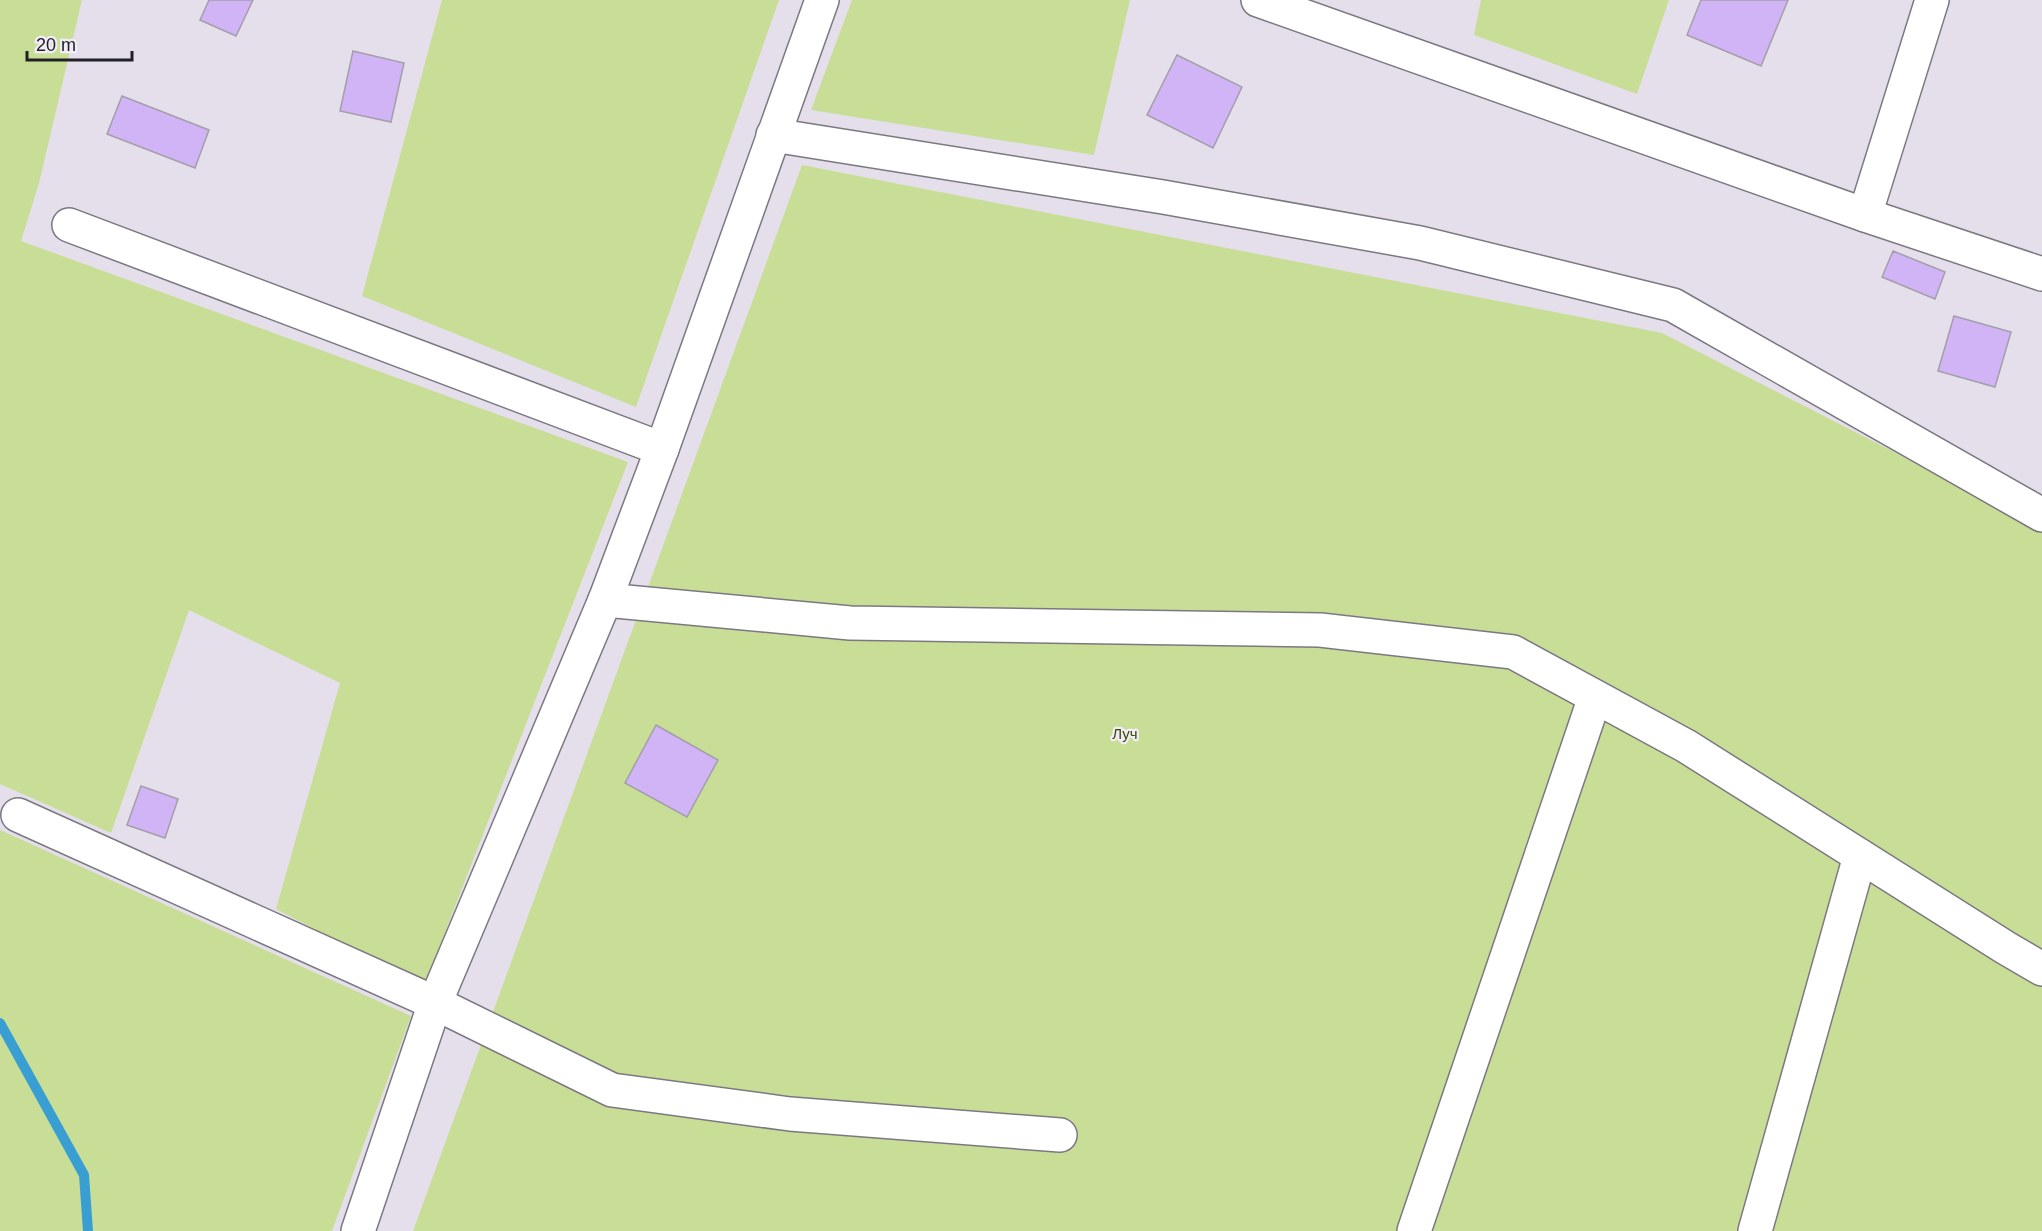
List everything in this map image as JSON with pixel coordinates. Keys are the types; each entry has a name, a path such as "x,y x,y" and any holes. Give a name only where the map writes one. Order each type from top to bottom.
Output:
{"street":[{"path":"358,1231 435,1003 606,600 822,0"},
{"path":"1258,0 1865,215 2042,274"},
{"path":"1865,215 1932,0"},
{"path":"773,135 1163,197 1420,243 1673,305 2042,515"},
{"path":"69,225 662,448"},
{"path":"606,600 850,623 1320,630 1513,652 1686,746 2042,969"},
{"path":"1414,1231 1595,697"},
{"path":"18,815 435,1003 612,1090 790,1114 1060,1135"},
{"path":"1755,1231 1860,856"}],"green space":[{"path":"0,0 82,0 39,183 21,241 628,462 424,986 276,909 340,683 189,610 111,833 0,784"},
{"path":"442,0 779,0 636,407 362,296"},
{"path":"852,0 1130,0 1094,155 811,110"},
{"path":"1481,0 1669,0 1637,94 1474,35"},
{"name":"Луч","path":"802,165 1662,333 1898,454 2042,533 2042,1231 413,1231"},
{"path":"0,830 411,1016 332,1231 0,1231"}],"building":[{"path":"209,0 253,0 236,36 200,20"},
{"path":"1701,0 1788,0 1761,66 1687,35"},
{"path":"353,51 404,63 391,122 340,111"},
{"path":"1177,55 1242,87 1213,148 1147,115"},
{"path":"122,96 209,130 195,168 107,134"},
{"path":"1893,251 1945,272 1935,299 1882,277"},
{"path":"1954,316 2011,332 1995,387 1938,371"},
{"path":"656,725 718,760 687,817 625,783"},
{"path":"141,786 178,799 165,838 127,825"}],"waterway":[{"path":"0,1023 84,1175 88,1231"}]}
